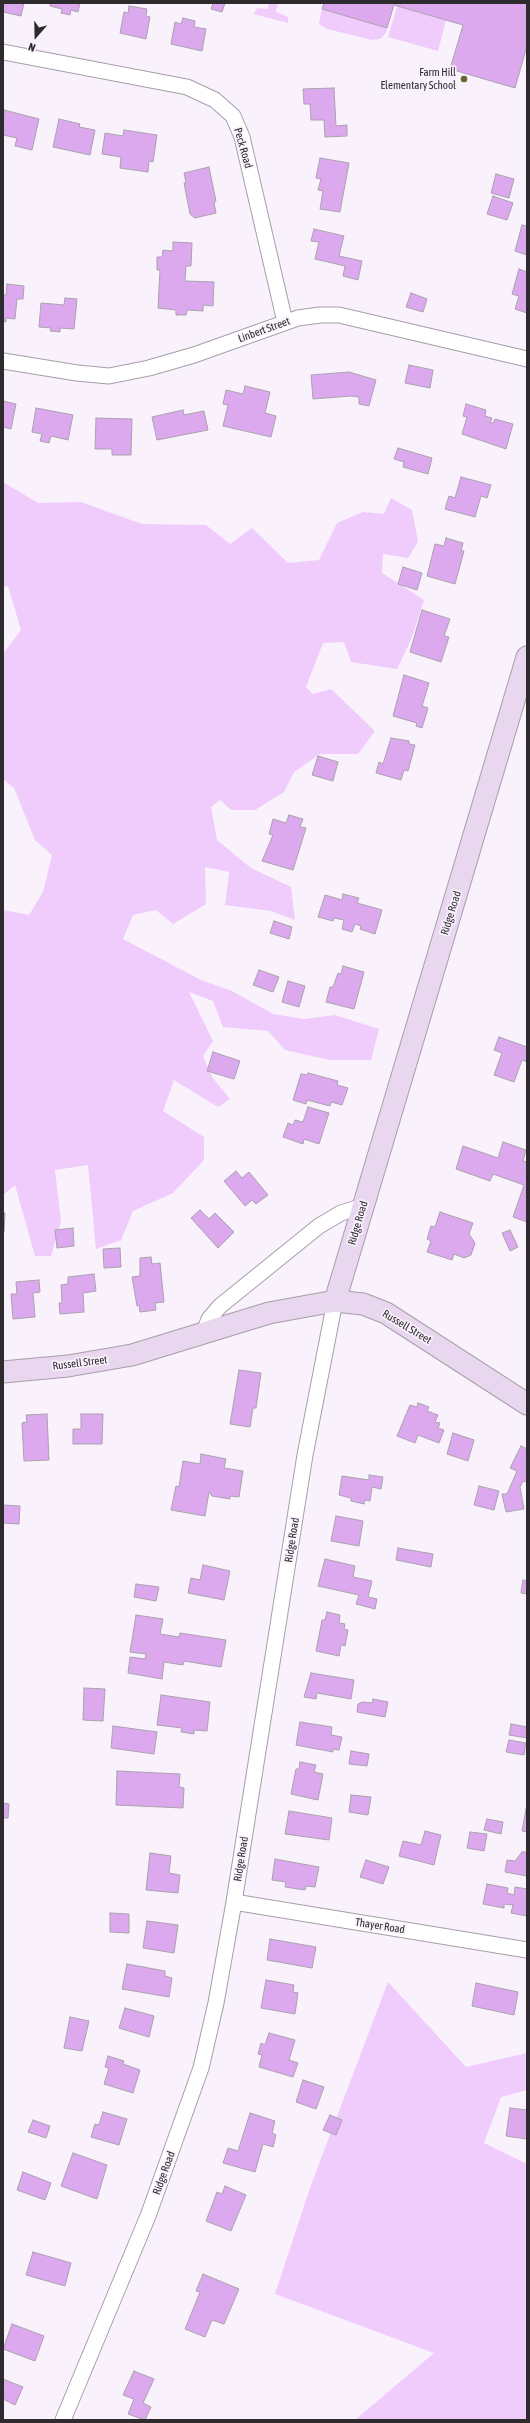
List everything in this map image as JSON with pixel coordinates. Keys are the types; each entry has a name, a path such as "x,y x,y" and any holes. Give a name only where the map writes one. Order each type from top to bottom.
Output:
{"main road":[{"name":"Ridge Road","path":"335,1301 527,657"},
{"name":"Russell Street","path":"3,1372 106,1361 202,1335 269,1313 335,1301 363,1304 386,1313 527,1404"}],"street":[{"name":"Peck Road","path":"3,52 187,86 215,100 233,116 242,137 285,322"},
{"name":"Linbert Street","path":"3,361 76,373 109,376 149,368 194,355 298,318 339,316 527,359"},
{"path":"202,1335 212,1315 220,1306 319,1226 341,1213 363,1206"},
{"name":"Ridge Road","path":"63,2420 148,2216 201,2068 216,2003 234,1902 305,1455 335,1301"},
{"name":"Thayer Road","path":"234,1902 527,1950"}],"shaded area":[{"path":"269,3 278,3 276,12 288,17 288,23 254,14 257,8 268,9"},
{"path":"397,6 446,20 438,51 388,37"},
{"path":"322,9 387,28 386,33 380,39 372,40 327,29 319,24"},
{"path":"3,482 38,503 81,502 142,524 206,525 230,544 252,528 288,563 319,560 337,523 363,512 384,514 391,498 412,510 418,542 408,558 383,554 382,573 424,600 411,640 397,669 351,662 344,642 323,643 306,687 313,694 331,689 375,731 358,754 320,754 294,772 284,792 255,810 231,810 220,800 211,807 217,840 251,868 291,887 295,920 271,911 225,905 229,872 205,867 206,904 173,924 156,910 133,915 123,939 201,980 232,991 273,1014 304,1019 335,1015 379,1029 371,1060 330,1060 285,1050 268,1031 223,1027 213,1001 189,992 213,1041 203,1056 212,1077 230,1099 218,1107 174,1080 163,1111 204,1137 204,1160 173,1193 133,1211 121,1240 96,1249 88,1165 55,1170 61,1222 51,1256 35,1256 15,1185 3,1195 3,910 29,915 43,892 52,855 35,840 14,788 3,779 3,654 21,630 8,586 3,587"},
{"path":"388,1982 466,2067 527,2053 527,2090 501,2097 484,2143 527,2164 527,2420 355,2420 434,2353 275,2294 311,2185"}],"building":[{"path":"3,3 24,3 21,16 3,12"},
{"path":"50,3 80,3 78,12 71,10 70,15 61,13 62,9 50,6"},
{"path":"213,3 225,3 222,12 211,9"},
{"path":"324,3 527,3 527,46 515,88 450,69 463,25 394,5 387,28 322,9"},
{"path":"129,6 147,9 146,16 150,17 146,39 120,33 124,12 128,13"},
{"path":"183,18 195,21 194,27 206,29 202,51 171,44 175,22 181,24"},
{"path":"334,88 336,126 347,125 347,136 325,137 324,120 311,120 310,104 304,104 303,89"},
{"path":"4,110 39,119 32,150 15,146 17,138 3,135"},
{"path":"59,119 80,124 79,127 95,130 90,155 53,147"},
{"path":"124,130 157,135 153,162 149,161 148,172 120,168 121,157 102,154 105,133 123,136"},
{"path":"320,158 349,163 340,212 320,209 323,191 318,190 321,179 316,178"},
{"path":"209,167 216,201 214,202 216,213 195,218 190,214 184,183 186,183 184,173"},
{"path":"496,174 514,179 509,198 491,193"},
{"path":"493,196 513,203 507,220 487,214"},
{"path":"522,225 527,226 527,255 515,251"},
{"path":"314,229 344,236 339,256 362,261 358,280 343,276 345,266 315,259 319,242 311,241"},
{"path":"173,242 192,243 191,266 186,266 185,281 214,282 213,306 203,305 203,311 187,310 186,315 176,315 176,310 158,308 160,270 157,270 157,257 162,257 163,250 173,251"},
{"path":"519,269 527,272 527,313 515,309 519,296 512,294"},
{"path":"7,284 24,286 23,299 17,299 15,319 6,318 6,322 3,321 3,295 6,295"},
{"path":"411,293 427,299 423,312 406,307"},
{"path":"65,298 77,299 74,329 60,328 60,332 50,331 51,328 39,327 41,303 64,305"},
{"path":"409,365 433,370 430,388 405,383"},
{"path":"349,372 376,380 369,406 359,404 359,397 351,396 313,399 311,375"},
{"path":"245,386 270,392 265,413 276,416 271,437 223,426 228,405 223,404 226,390 243,394"},
{"path":"3,401 16,404 11,429 3,427"},
{"path":"466,404 486,410 485,416 492,418 490,423 493,423 495,419 513,424 506,449 462,434 467,417 463,416"},
{"path":"36,408 73,415 68,440 51,436 49,443 40,441 42,434 32,432"},
{"path":"183,410 184,415 204,411 208,430 157,440 152,417"},
{"path":"96,418 132,419 131,455 112,455 112,449 95,449"},
{"path":"398,448 432,458 428,474 403,467 404,462 394,459"},
{"path":"461,477 491,485 487,498 481,496 475,517 445,509 449,496 455,498"},
{"path":"446,538 463,543 461,551 464,551 455,584 427,576 435,544 444,546"},
{"path":"403,567 422,573 417,590 398,584"},
{"path":"422,610 450,619 444,636 449,637 441,662 410,652"},
{"path":"404,675 429,683 422,706 428,708 422,728 416,726 417,723 393,716"},
{"path":"391,738 409,741 409,744 415,745 408,771 404,770 401,780 376,773 379,762 383,764"},
{"path":"318,756 338,762 333,781 312,775"},
{"path":"289,815 303,819 300,827 306,828 293,870 262,861 273,835 269,834 273,819 286,823"},
{"path":"343,894 359,898 357,903 382,910 375,934 360,929 361,926 355,924 352,932 342,929 344,920 334,918 333,921 318,917 325,895 342,900"},
{"path":"274,921 292,927 289,939 270,933"},
{"path":"343,966 364,972 354,1009 326,1002 330,987 333,987 338,973 341,974"},
{"path":"259,970 279,977 273,992 253,985"},
{"path":"288,981 305,986 299,1007 282,1002"},
{"path":"499,1037 527,1047 527,1062 522,1060 514,1082 494,1075 502,1053 494,1050"},
{"path":"213,1052 240,1061 234,1079 207,1071"},
{"path":"308,1073 338,1081 337,1085 348,1088 342,1105 331,1102 330,1106 307,1100 306,1104 293,1100 301,1074 307,1075"},
{"path":"308,1107 329,1113 319,1144 304,1139 303,1144 283,1137 288,1123 293,1125 295,1120 303,1122"},
{"path":"503,1142 526,1150 523,1161 527,1162 527,1222 513,1217 524,1185 493,1174 490,1181 456,1169 463,1146 498,1158"},
{"path":"236,1171 242,1178 249,1172 268,1195 256,1204 252,1200 245,1206 224,1181"},
{"path":"200,1210 209,1219 215,1213 234,1232 218,1248 191,1218"},
{"path":"440,1212 473,1223 469,1234 475,1243 471,1255 464,1258 454,1254 452,1260 427,1252 431,1241 427,1239 431,1226 435,1227"},
{"path":"3,1213 5,1213 4,1232 3,1232"},
{"path":"73,1228 74,1246 57,1248 55,1230"},
{"path":"510,1230 518,1247 510,1251 502,1233"},
{"path":"120,1248 121,1267 104,1268 103,1249"},
{"path":"151,1257 152,1264 160,1263 164,1302 155,1303 156,1310 140,1312 139,1305 137,1306 132,1277 140,1276 140,1258"},
{"path":"94,1274 96,1291 83,1293 84,1312 60,1314 59,1303 62,1303 61,1285 68,1284 68,1277"},
{"path":"39,1280 40,1292 33,1293 35,1317 13,1319 11,1294 17,1294 16,1282"},
{"path":"239,1370 261,1373 256,1408 253,1408 250,1427 230,1424"},
{"path":"418,1403 429,1407 427,1411 438,1415 435,1422 440,1423 438,1428 444,1430 439,1443 418,1435 415,1443 397,1436 410,1405 417,1407"},
{"path":"47,1414 49,1460 24,1461 22,1423 27,1422 26,1415"},
{"path":"81,1414 103,1414 102,1444 73,1444 73,1429 81,1429"},
{"path":"453,1433 474,1440 468,1461 447,1454"},
{"path":"521,1446 527,1449 527,1482 523,1481 520,1487 524,1509 506,1512 502,1494 507,1494 517,1471 510,1468"},
{"path":"201,1454 226,1459 224,1468 243,1471 239,1497 230,1496 230,1499 212,1496 209,1492 205,1516 171,1510 176,1486 179,1487 183,1461 200,1464"},
{"path":"369,1475 383,1477 381,1489 372,1487 370,1501 365,1500 364,1504 351,1501 351,1498 339,1495 342,1476 369,1480"},
{"path":"479,1486 499,1491 494,1510 474,1505"},
{"path":"3,1505 20,1506 19,1524 3,1523"},
{"path":"336,1516 363,1521 359,1546 331,1541"},
{"path":"398,1548 433,1554 431,1567 396,1560"},
{"path":"325,1559 355,1566 353,1577 372,1581 368,1597 377,1599 375,1609 356,1604 359,1595 318,1586"},
{"path":"203,1565 230,1571 224,1600 188,1593 191,1578 200,1580"},
{"path":"523,1580 527,1581 527,1594 521,1593"},
{"path":"136,1584 159,1587 156,1601 134,1597"},
{"path":"327,1612 340,1615 339,1623 345,1624 344,1629 348,1630 345,1646 341,1645 339,1656 316,1651 322,1620 325,1620"},
{"path":"136,1615 163,1619 160,1634 179,1637 180,1633 226,1640 221,1667 184,1661 183,1665 164,1662 162,1679 128,1673 130,1657 145,1659 146,1654 130,1652"},
{"path":"311,1673 354,1680 351,1699 317,1693 316,1699 304,1697"},
{"path":"84,1688 105,1689 103,1721 83,1720"},
{"path":"161,1695 210,1702 207,1731 194,1730 194,1734 181,1732 182,1728 157,1725"},
{"path":"373,1699 388,1702 385,1717 357,1712 358,1704 363,1702 372,1703"},
{"path":"300,1722 332,1727 331,1735 342,1737 339,1750 333,1749 333,1752 296,1745"},
{"path":"511,1724 527,1727 527,1738 509,1735"},
{"path":"113,1726 157,1732 154,1754 111,1748"},
{"path":"509,1740 526,1743 524,1755 506,1752"},
{"path":"351,1751 369,1754 367,1766 349,1764"},
{"path":"300,1762 316,1765 314,1772 323,1774 318,1800 291,1794 296,1769 299,1769"},
{"path":"117,1771 180,1774 179,1787 184,1788 183,1808 116,1805"},
{"path":"351,1795 371,1797 368,1815 349,1812"},
{"path":"3,1803 9,1804 8,1818 3,1818"},
{"path":"527,1809 527,1832 522,1831"},
{"path":"289,1811 332,1818 329,1840 285,1834"},
{"path":"487,1819 503,1822 501,1834 484,1830"},
{"path":"425,1831 441,1835 434,1865 399,1856 403,1841 421,1845"},
{"path":"470,1832 487,1834 484,1851 467,1848"},
{"path":"522,1852 527,1852 527,1876 505,1872 507,1860 515,1861"},
{"path":"150,1853 171,1856 169,1873 180,1875 178,1893 146,1890"},
{"path":"275,1859 319,1867 315,1887 306,1886 305,1890 285,1887 286,1882 272,1880"},
{"path":"366,1860 389,1867 383,1884 360,1877"},
{"path":"487,1884 508,1888 507,1893 514,1895 515,1887 527,1889 527,1916 511,1913 513,1905 504,1904 504,1908 483,1904"},
{"path":"110,1913 129,1914 129,1933 110,1932"},
{"path":"147,1921 178,1925 174,1953 143,1948"},
{"path":"270,1939 316,1947 312,1968 267,1960"},
{"path":"127,1964 165,1971 165,1976 172,1978 169,1997 122,1989"},
{"path":"266,1980 294,1985 293,1992 298,1993 295,2014 261,2008"},
{"path":"476,1983 518,1992 514,2015 472,2006"},
{"path":"125,2008 154,2016 149,2037 119,2028"},
{"path":"70,2017 89,2021 82,2051 64,2048"},
{"path":"269,2033 295,2040 289,2060 298,2063 293,2077 259,2067 262,2055 258,2054 261,2043 265,2045"},
{"path":"108,2056 124,2061 123,2064 140,2070 133,2093 104,2084 109,2068 105,2067"},
{"path":"303,2080 324,2087 316,2109 296,2102"},
{"path":"510,2108 527,2110 527,2139 506,2136"},
{"path":"103,2112 127,2119 119,2145 91,2137 95,2124 99,2125"},
{"path":"250,2113 275,2121 272,2133 276,2135 273,2147 263,2144 255,2172 223,2163 228,2148 238,2151"},
{"path":"330,2115 342,2120 336,2135 323,2130"},
{"path":"33,2120 50,2126 46,2138 28,2132"},
{"path":"73,2153 107,2165 97,2199 61,2186"},
{"path":"23,2172 51,2183 45,2200 17,2190"},
{"path":"225,2186 246,2195 231,2231 206,2221 217,2192 222,2194"},
{"path":"33,2252 71,2263 65,2286 26,2275"},
{"path":"203,2274 239,2289 224,2324 212,2320 205,2337 185,2329 200,2292 196,2291"},
{"path":"12,2324 44,2336 35,2361 3,2349"},
{"path":"134,2371 154,2379 143,2403 151,2407 145,2420 128,2414 134,2399 123,2395"},
{"path":"3,2379 23,2387 15,2405 3,2399"}],"place":[{"name":"Farm Hill Elementary School","path":"464,79"}]}
